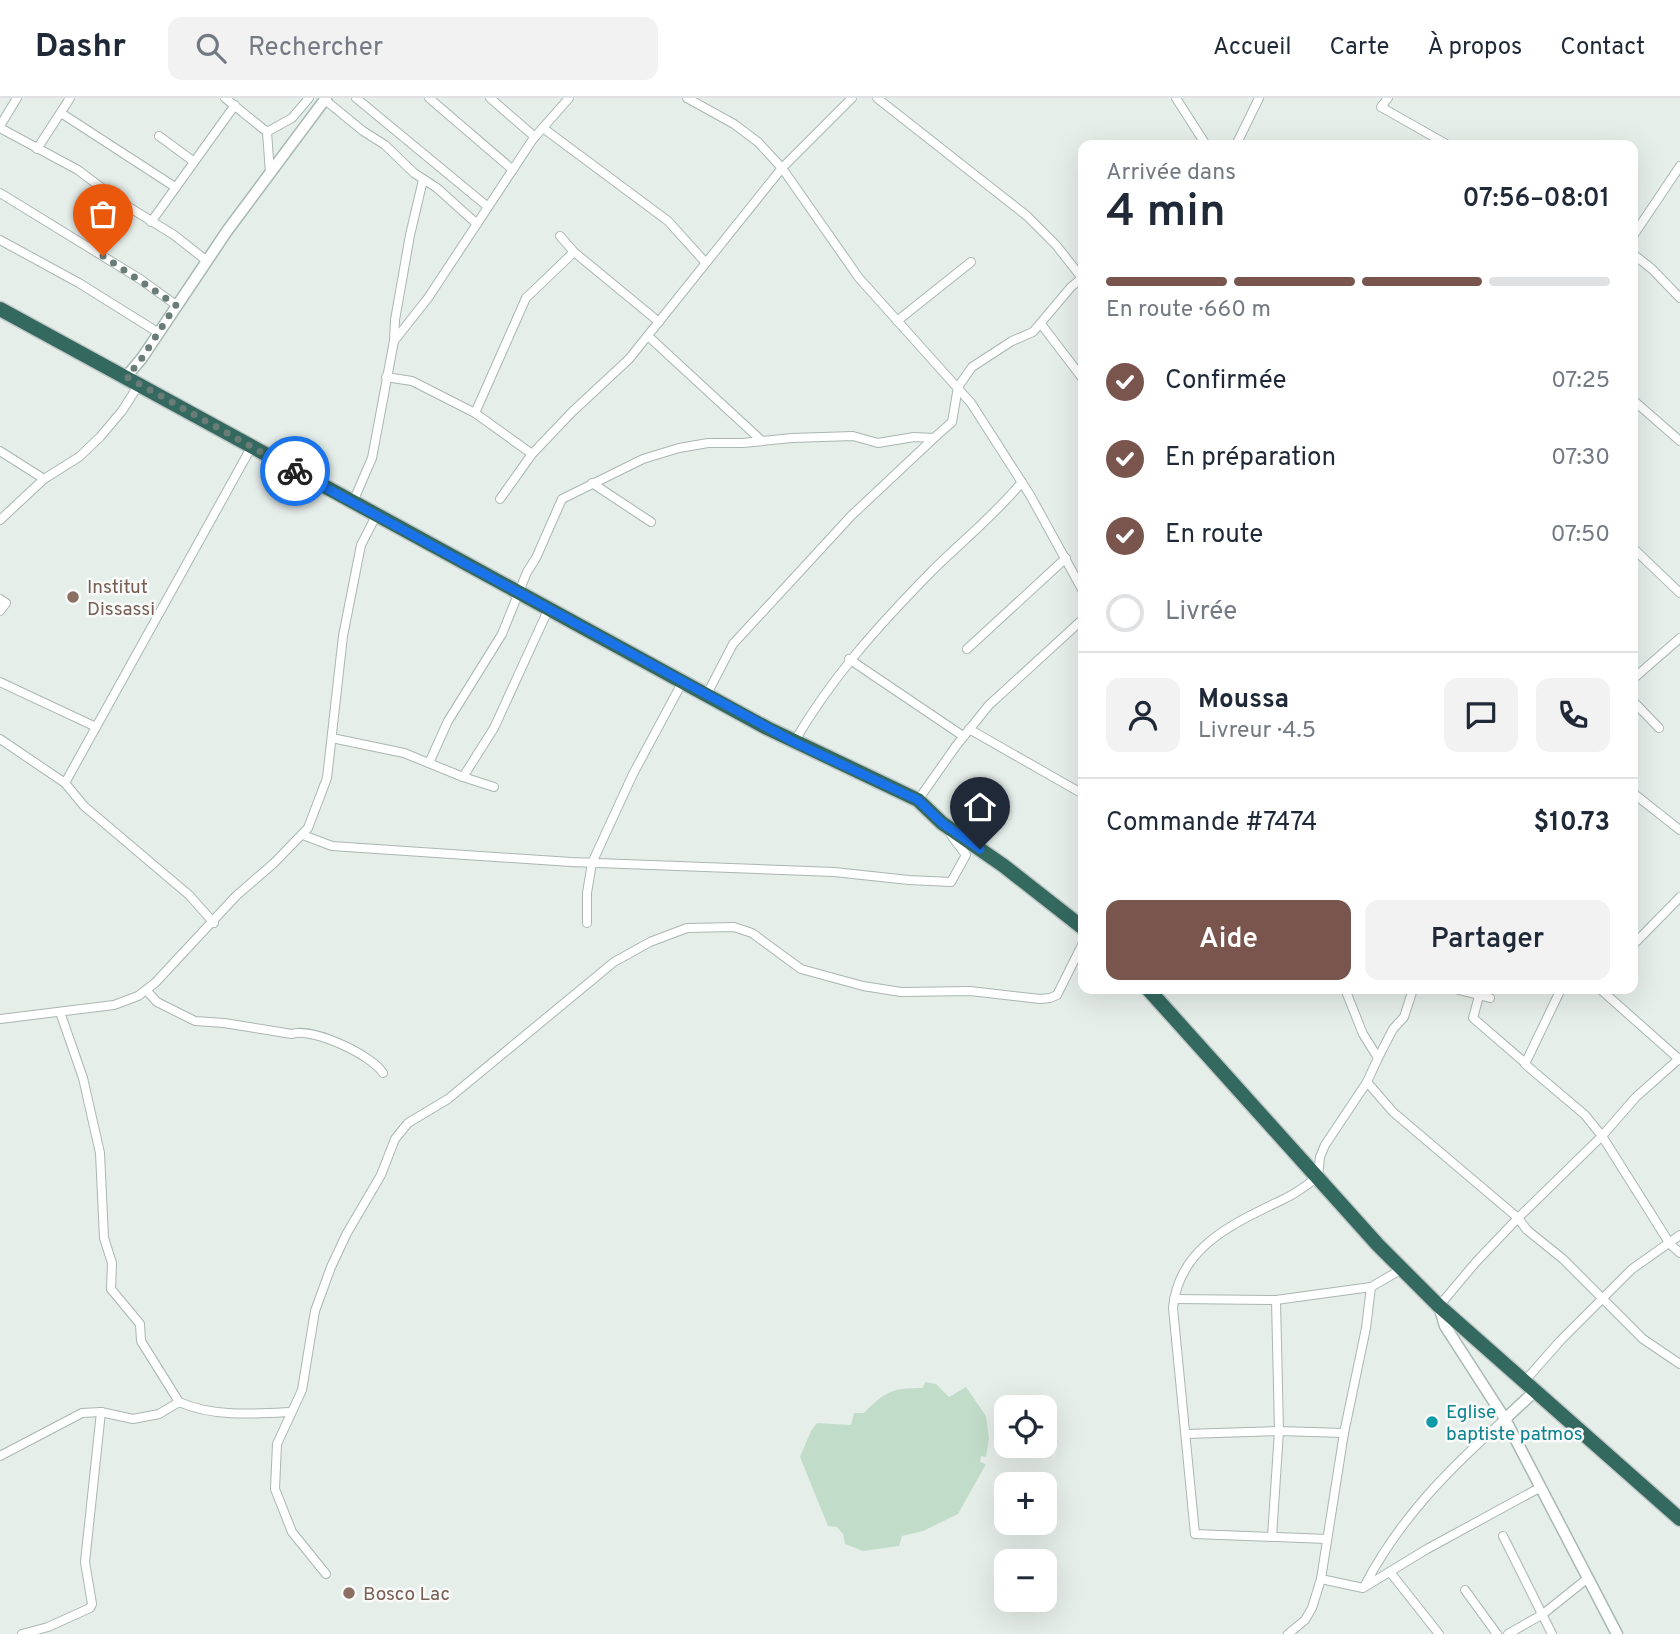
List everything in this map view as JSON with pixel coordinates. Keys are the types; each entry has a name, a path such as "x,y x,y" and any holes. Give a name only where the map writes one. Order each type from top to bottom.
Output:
{"highway":[{"path":"0,309 794,742 918,800 942,823 1004,866 1078,924"},
{"path":"1153,994 1378,1245 1439,1307 1680,1519"}],"street":[{"path":"17,98 0,127 78,170 119,201 174,235 207,261"},
{"path":"37,149 70,98"},
{"path":"225,98 267,132 270,173"},
{"path":"267,132 292,118 309,98"},
{"path":"356,98 488,207"},
{"path":"429,98 513,170"},
{"path":"490,98 535,137"},
{"path":"394,341 428,298 535,137 566,101 557,98"},
{"path":"687,98 748,134 782,168 841,255 971,402 1022,482 1078,581"},
{"path":"500,499 532,454 629,359 782,168 852,98"},
{"path":"877,98 1027,216 1078,272"},
{"path":"1176,98 1203,140"},
{"path":"1238,140 1259,98"},
{"path":"1388,98 1381,107 1439,140"},
{"path":"0,520 44,479 79,457 122,411 132,381 176,305 325,99 363,131 385,145 477,224"},
{"path":"151,222 235,105"},
{"path":"61,113 175,187"},
{"path":"543,128 668,221 705,262"},
{"path":"159,136 193,161"},
{"path":"1638,229 1680,166"},
{"path":"353,502 372,457 406,259 423,180"},
{"path":"0,193 176,305"},
{"path":"560,236 574,252 659,322"},
{"path":"0,240 79,283 159,333"},
{"path":"475,413 526,298 574,252"},
{"path":"1638,258 1680,298"},
{"path":"897,321 971,262"},
{"path":"707,694 733,644 851,516 952,422 958,387 972,367 1012,341 1028,335 1078,282"},
{"path":"1041,324 1078,372"},
{"path":"648,336 762,441"},
{"path":"386,377 412,381 475,413 532,454"},
{"path":"1638,404 1680,441"},
{"path":"429,763 448,721 502,634 562,499 643,459 708,443 853,436 878,443 914,436 934,438"},
{"path":"65,783 252,446"},
{"path":"0,451 44,479"},
{"path":"794,742 816,703 849,659 930,572 1022,482"},
{"path":"592,483 651,522"},
{"path":"0,1019 114,1005 146,990 214,923 236,896 303,835 323,793 343,636 355,573 361,545 376,516"},
{"path":"1638,553 1680,593"},
{"path":"967,649 1066,558"},
{"path":"0,599 6,603 0,611"},
{"path":"463,777 494,728 549,608"},
{"path":"918,800 989,705 1078,624"},
{"path":"1638,675 1680,638"},
{"path":"849,659 966,733 1078,790"},
{"path":"587,923 587,893 592,863 633,774 683,681"},
{"path":"0,682 96,727"},
{"path":"1638,706 1659,728"},
{"path":"332,738 404,753 494,787"},
{"path":"0,739 65,783 84,806 189,895 214,923"},
{"path":"1638,797 1680,830"},
{"path":"303,835 332,846 592,863 834,872 951,882 966,855 942,823"},
{"path":"1638,939 1680,897"},
{"path":"326,1574 292,1532 275,1489 277,1444 302,1390 315,1311 331,1267 347,1233 381,1175 395,1139 408,1123 448,1099 614,962 650,942 687,928 733,927 752,933 801,970 863,986 901,992 970,991 1023,998 1050,998 1056,995 1078,953"},
{"path":"146,990 157,1002 195,1021 292,1034 301,1031 354,1051 378,1066 383,1073"},
{"path":"1347,994 1363,1034 1378,1058"},
{"path":"1327,1539 1195,1534 1174,1329 1174,1298 1181,1278 1203,1245 1238,1221 1289,1197 1318,1177 1320,1157 1325,1145 1367,1082 1393,1029 1404,1017 1411,994"},
{"path":"1472,994 1490,999"},
{"path":"1524,1062 1559,994"},
{"path":"1606,994 1680,1059 1636,1097 1602,1136 1518,1218 1476,1262 1439,1307 1446,1326 1504,1419 1541,1487 1616,1634"},
{"path":"1479,996 1473,1018 1585,1115 1602,1136 1670,1244 1680,1253"},
{"path":"60,1013 83,1078 100,1153 104,1238 112,1263 111,1289 140,1324 141,1341 179,1402 198,1410 258,1414 290,1412"},
{"path":"1367,1082 1393,1112 1518,1218 1527,1230 1563,1259 1643,1339 1680,1364"},
{"path":"1363,1588 1414,1508 1436,1483 1504,1419 1602,1299 1632,1269 1680,1235"},
{"path":"1174,1298 1276,1300 1371,1287 1402,1269"},
{"path":"1287,1634 1305,1620 1321,1580 1371,1287"},
{"path":"1272,1537 1279,1431 1276,1300"},
{"path":"0,1456 82,1413 101,1412 133,1419 159,1414 179,1402"},
{"path":"22,1634 48,1628 90,1608 92,1604 85,1562 101,1412"},
{"path":"1186,1434 1279,1431 1344,1433"},
{"path":"1321,1580 1363,1588 1541,1487"},
{"path":"1503,1536 1552,1634"},
{"path":"1390,1572 1439,1634"},
{"path":"1508,1634 1543,1614 1588,1578"},
{"path":"1465,1590 1497,1634"}],"green space":[{"path":"925,1382 936,1384 949,1397 966,1387 986,1416 989,1438 986,1457 981,1456 980,1462 986,1464 958,1514 923,1531 902,1536 899,1546 863,1551 845,1544 843,1534 837,1527 828,1526 800,1457 811,1431 817,1423 851,1425 854,1413 864,1413 884,1395 897,1390 923,1388"}],"way so far":[{"path":"103,256 176,305 127,377 138,386 295,471"}],"place":[{"name":"Institut Dissassi","path":"73,597"},
{"name":"Eglise baptiste patmos","path":"1432,1422"},
{"name":"Bosco Lac","path":"349,1593"}],"route":[{"path":"295,471 794,742 918,800 942,823 980,849"}]}
